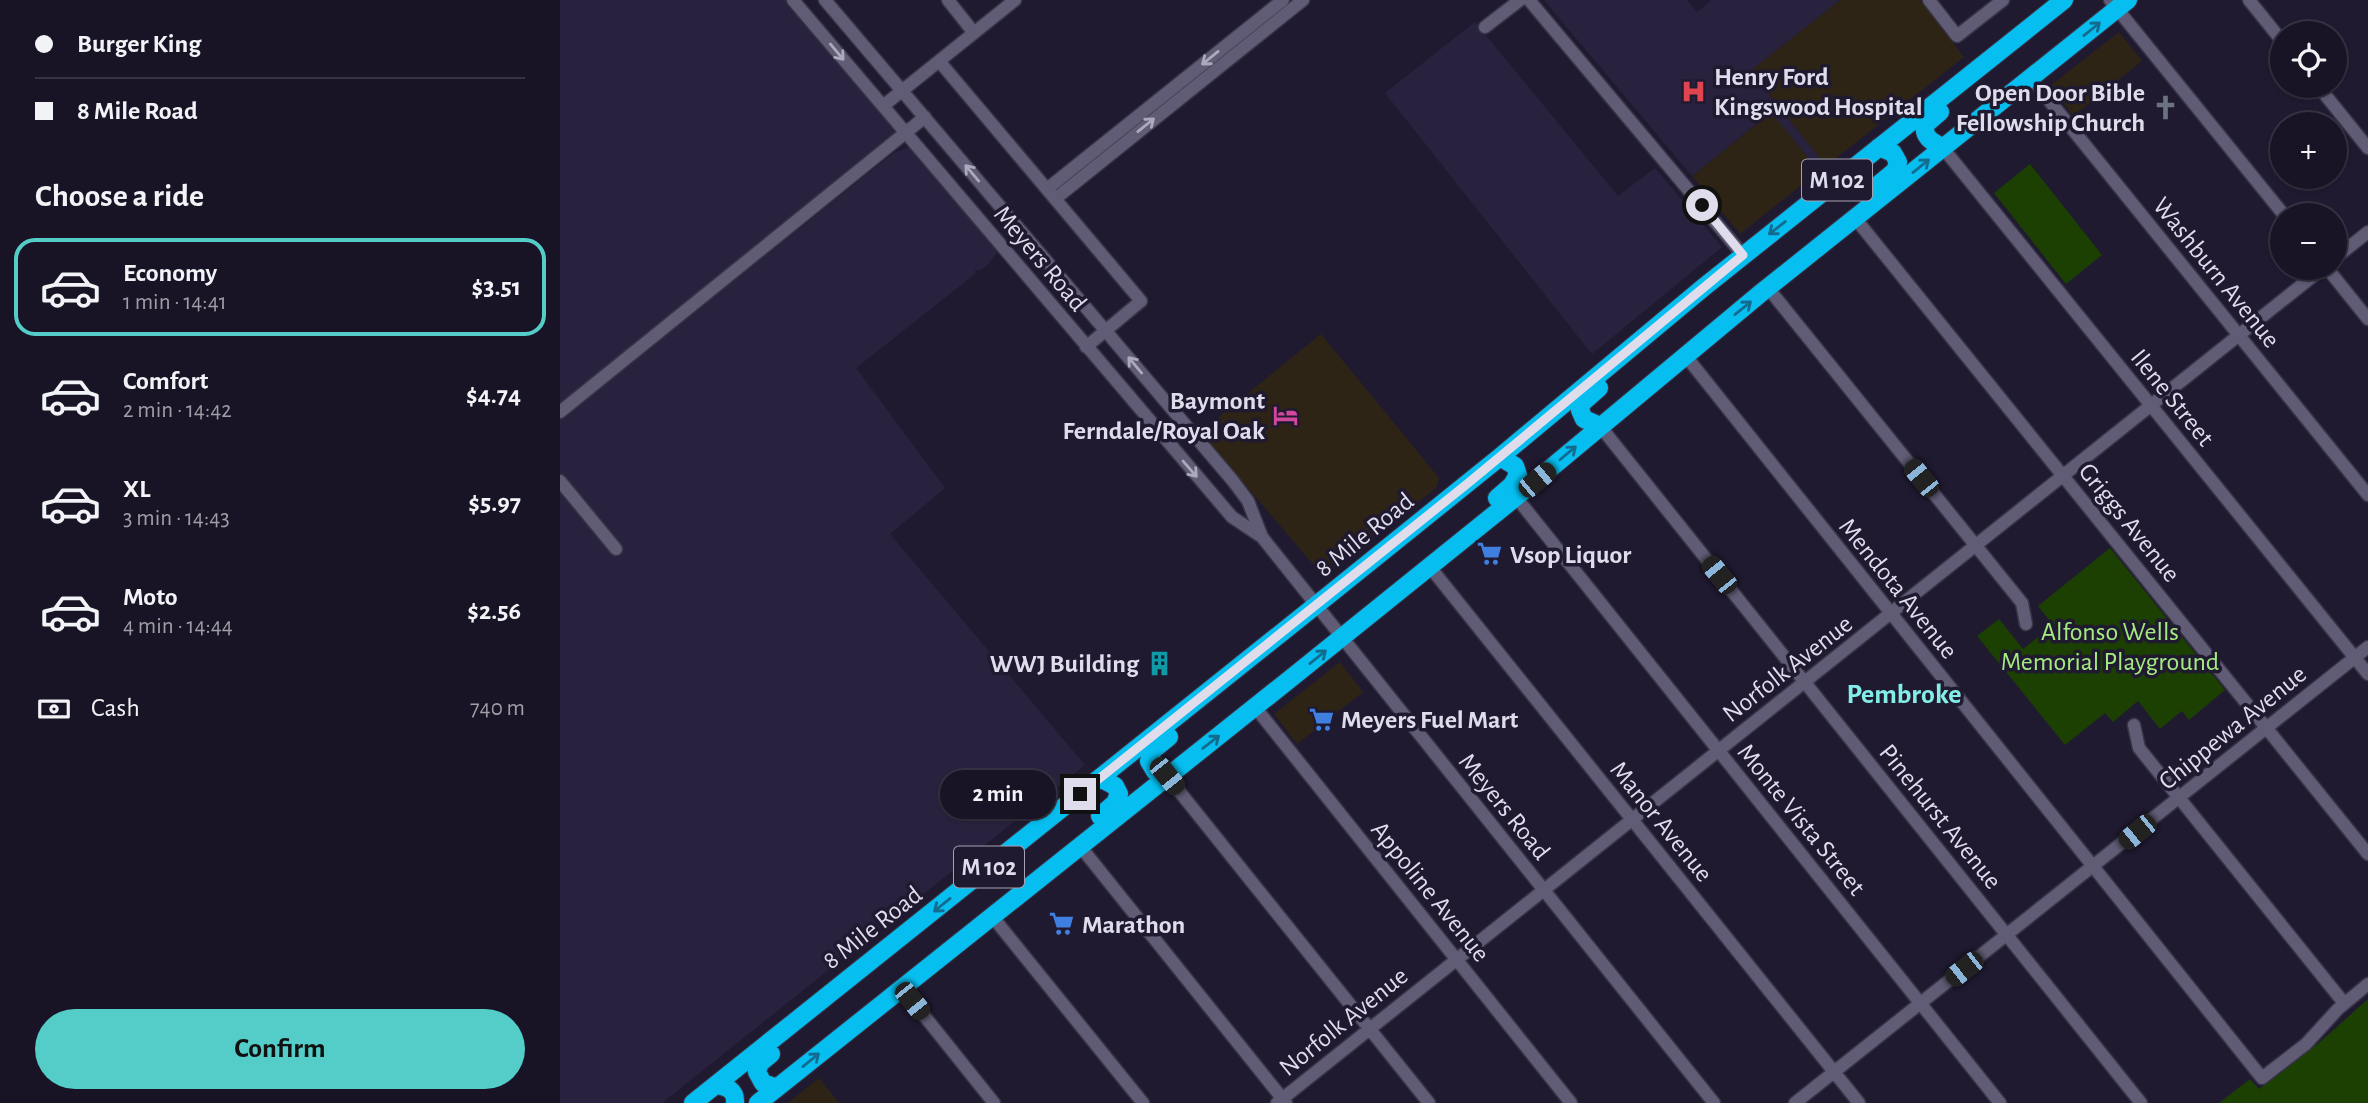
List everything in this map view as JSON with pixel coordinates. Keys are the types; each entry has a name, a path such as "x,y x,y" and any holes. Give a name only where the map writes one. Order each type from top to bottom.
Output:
{"highway":[{"name":"8 Mile Road","path":"693,1103 1309,611 1743,255 2064,0"},
{"name":"M 102","path":"758,1103 1430,567 1685,355 2031,78 2119,3"},
{"path":"1943,148 1928,139 1925,125 2035,36 2041,18"},
{"path":"1816,249 1830,224 1898,167 1893,153 1879,147"},
{"path":"1600,426 1582,416 1582,403 1641,352 1664,320"},
{"path":"1347,633 1364,605 1512,485 1517,478 1516,469 1500,457"},
{"path":"1167,776 1155,771 1149,764 1153,750 1297,634 1309,611"},
{"path":"1034,883 1052,854 1115,803 1118,797 1117,789 1100,778"},
{"path":"777,1088 759,1079 758,1066 835,1003 860,970"},
{"path":"717,1085 732,1091 735,1103"}],"street":[{"name":"Meyers Road","path":"793,0 1232,517 1262,537"},
{"name":"Meyers Road","path":"825,0 1233,481 1248,501 1262,537 1309,611 1347,633 1544,891 1714,1103"},
{"path":"948,0 974,33"},
{"path":"883,106 1015,0"},
{"path":"1235,46 1283,0"},
{"path":"1485,27 1520,0"},
{"path":"1529,0 1743,255"},
{"path":"1929,0 1957,36 2003,0"},
{"path":"2249,0 2270,26"},
{"path":"1051,194 1235,46 1301,1"},
{"path":"2119,3 2275,203"},
{"path":"939,61 1141,301 1086,347"},
{"name":"Washburn Avenue","path":"2031,78 2368,495"},
{"path":"2328,98 2368,148"},
{"path":"560,412 925,117"},
{"name":"Ilene Street","path":"1943,148 2368,674"},
{"name":"Griggs Avenue","path":"1855,218 2368,854"},
{"path":"2347,249 2368,232"},
{"name":"Norfolk Avenue","path":"1282,1102 2309,280"},
{"path":"2335,280 2368,320"},
{"path":"1768,288 2022,603 2026,624"},
{"name":"Mendota Avenue","path":"1685,355 2262,1078 2306,1044 2344,1003"},
{"name":"Pinehurst Avenue","path":"1600,426 2141,1103"},
{"path":"560,481 615,549"},
{"name":"Monte Vista Street","path":"1516,497 2000,1103"},
{"name":"Manor Avenue","path":"1430,567 1859,1103"},
{"name":"Chippewa Avenue","path":"1795,1103 2368,647"},
{"name":"Appoline Avenue","path":"1255,707 1571,1103"},
{"path":"2134,725 2139,748 2344,1003 2368,984"},
{"path":"1167,776 1429,1103"},
{"path":"1080,846 1282,1102"},
{"path":"992,916 1143,1103"},
{"path":"902,988 994,1103"}],"shaded area":[{"path":"560,0 786,0 893,127 895,133 560,403"},
{"name":"Henry Ford Kingswood Hospital","path":"1544,0 1687,0 1697,12 1712,0 1840,0 1750,71 1826,166 1819,171 1771,112 1692,176"},
{"path":"1840,0 1920,0 1964,57 1826,166 1750,71"},
{"path":"1475,22 1618,196 1655,168 1722,247 1592,354 1385,93"},
{"path":"2119,32 2142,61 2073,116 2050,86"},
{"path":"1772,112 1819,171 1740,234 1692,176"},
{"path":"909,147 998,251 981,270 975,270 975,274 856,368 945,488 890,534 1085,765 662,1103 560,1103 560,420 894,153"},
{"path":"1321,334 1439,478 1436,488 1324,577 1200,432"},
{"path":"1340,662 1363,692 1297,744 1274,714"},
{"path":"819,1078 839,1103 788,1103"}],"green space":[{"path":"2030,164 2102,255 2066,284 1994,193"},
{"name":"Alfonso Wells Memorial Playground","path":"2110,548 2225,690 2189,720 2182,711 2160,729 2138,701 2113,722 2105,713 2065,745 1977,636 1999,619 2023,649 2053,625 2038,606"},
{"path":"2368,999 2368,1103 2219,1103 2250,1079 2259,1089 2320,1042"}],"place":[{"name":"Henry Ford Kingswood Hospital","path":"1694,91"},
{"name":"Open Door Bible Fellowship Church","path":"2165,107"},
{"name":"Baymont Ferndale/Royal Oak","path":"1285,415"},
{"name":"Vsop Liquor","path":"1490,554"},
{"name":"WWJ Building","path":"1159,663"},
{"name":"Meyers Fuel Mart","path":"1321,719"},
{"name":"Marathon","path":"1062,924"}],"district":[{"name":"Pembroke","path":"1904,693"}],"route":[{"path":"1080,794 1467,484 1743,255 1702,205"}]}
